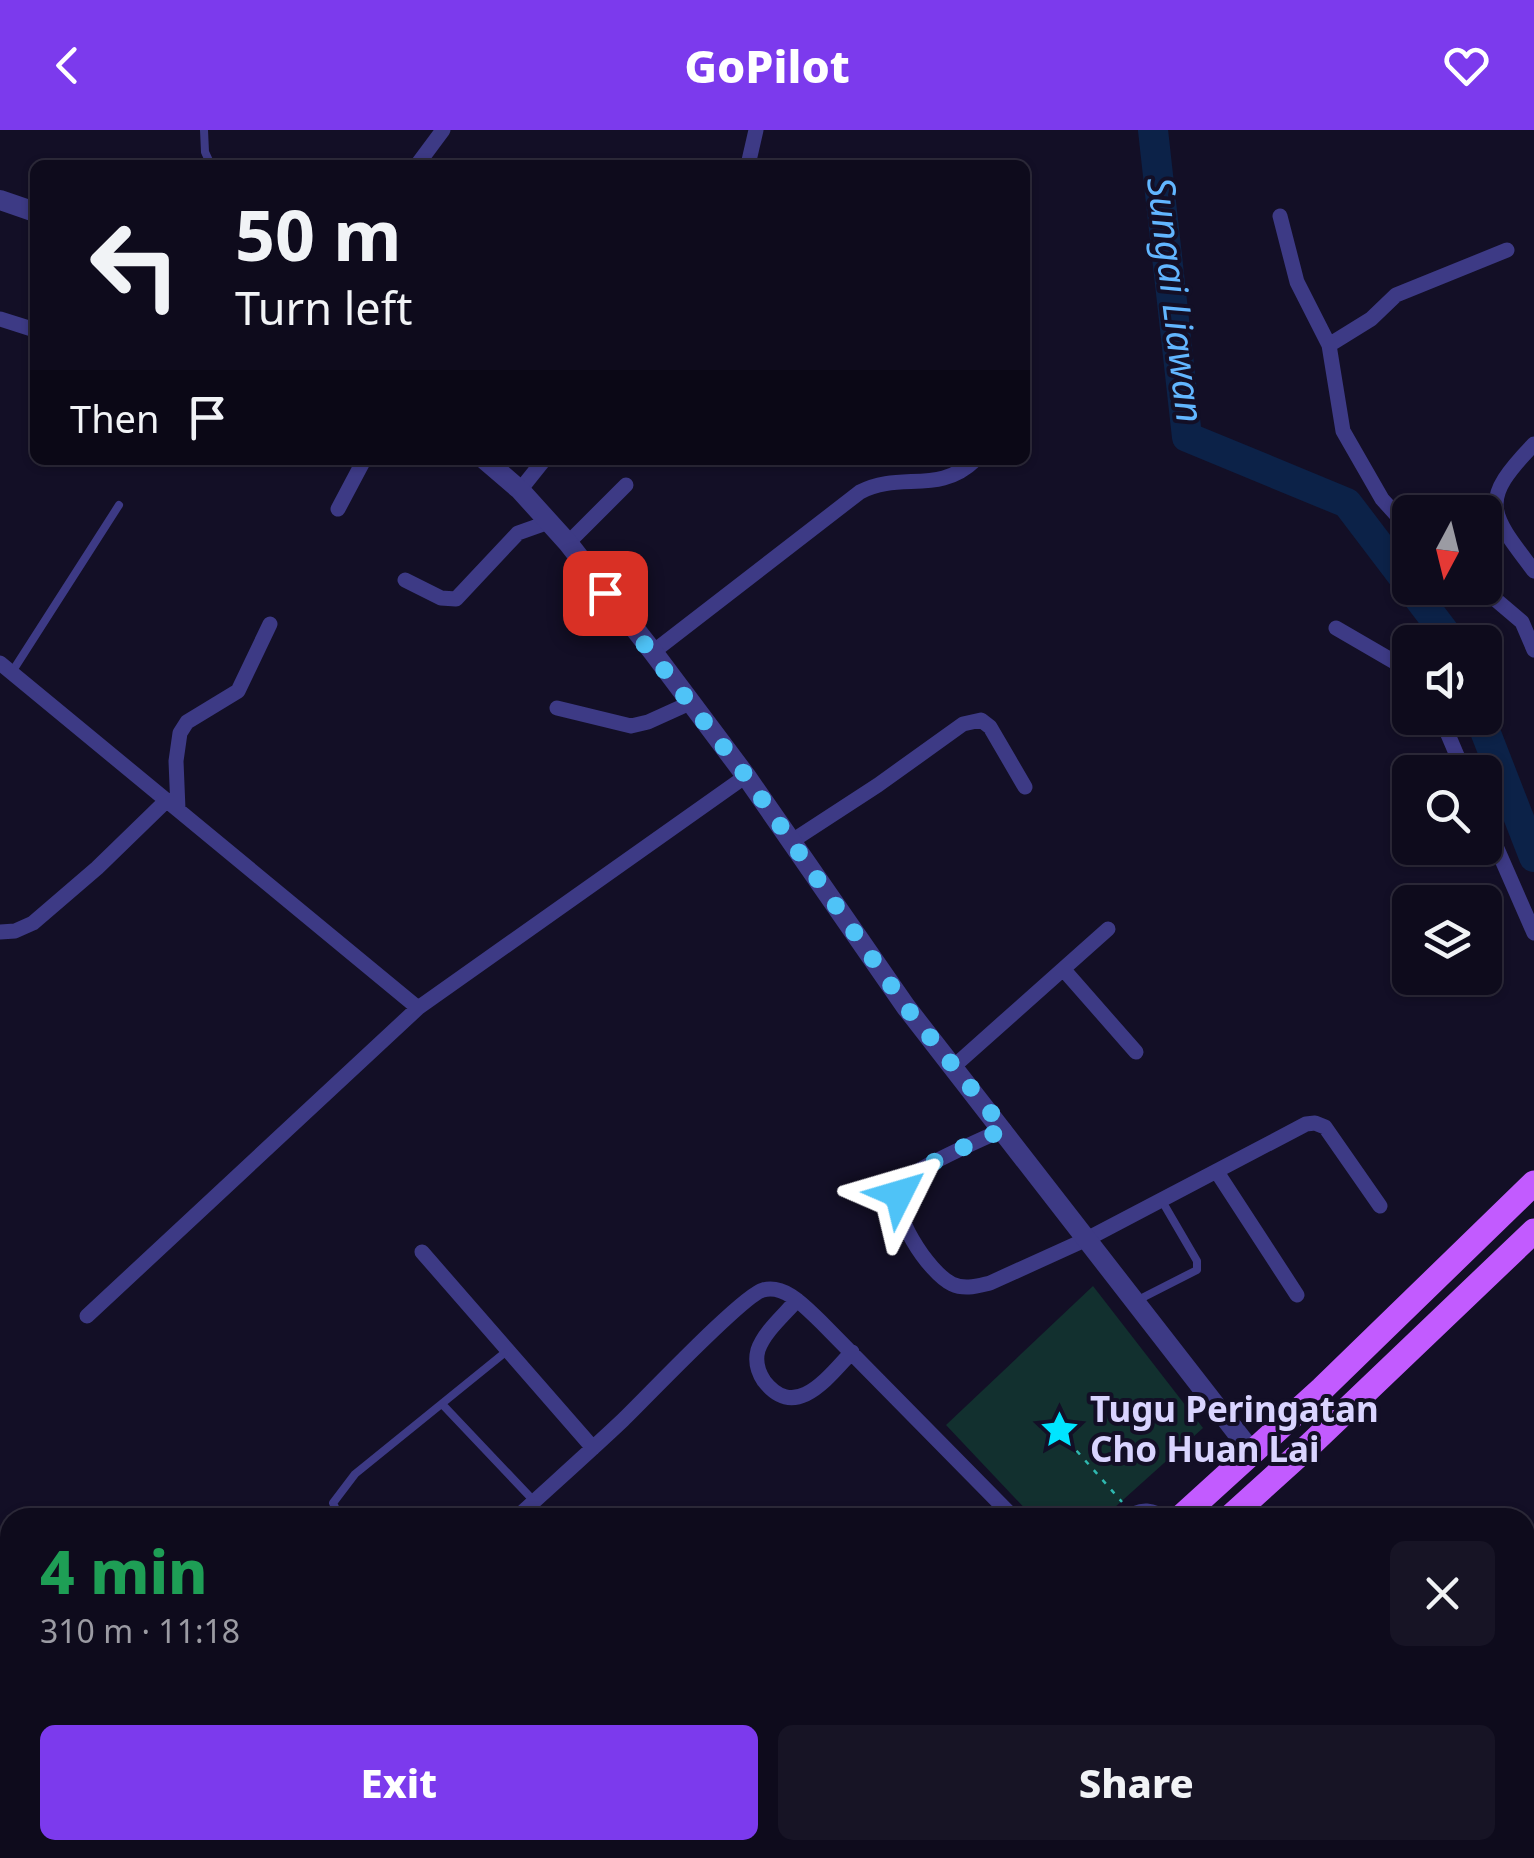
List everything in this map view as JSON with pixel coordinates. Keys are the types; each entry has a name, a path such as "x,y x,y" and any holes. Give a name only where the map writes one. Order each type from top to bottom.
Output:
{"main road":[{"path":"1187,1508 1322,1389 1534,1183"},
{"path":"1240,1508 1534,1231"}],"street":[{"path":"421,160 444,130"},
{"path":"749,160 756,130"},
{"path":"0,200 30,210"},
{"path":"1280,216 1297,282 1329,345 1344,431 1392,510"},
{"path":"1329,345 1371,319 1396,296 1507,250"},
{"path":"0,318 30,328"},
{"path":"1534,444 1504,475 1494,500 1498,518 1534,570"},
{"path":"338,509 361,465"},
{"path":"491,465 549,522 653,652 746,776 952,1068 1004,1129 1251,1452"},
{"path":"520,490 540,465"},
{"path":"653,652 860,492 884,482 940,481 952,478 969,465"},
{"path":"568,544 626,484"},
{"path":"405,580 441,598 456,599 518,533 549,522"},
{"path":"1502,605 1522,622 1534,649"},
{"path":"0,932 16,932 33,923 172,804 180,733 188,722 238,691 270,624"},
{"path":"1336,628 1392,661"},
{"path":"6,668 418,1008"},
{"path":"557,708 631,726 690,703"},
{"path":"792,841 878,786 956,727 972,720 981,720 990,727 1024,788"},
{"path":"87,1316 418,1008 746,776"},
{"path":"1502,861 1534,933"},
{"path":"952,1068 1108,929"},
{"path":"1064,970 1136,1052"},
{"path":"1004,1129 915,1173 901,1186 898,1200 926,1262 952,1284 974,1288 1087,1239 1306,1124 1325,1127 1380,1206"},
{"path":"1217,1172 1296,1295"},
{"path":"422,1252 593,1448"},
{"path":"527,1508 755,1294 779,1290 797,1300 852,1352 1004,1508"},
{"path":"797,1300 758,1350 760,1374 776,1393 790,1398 810,1392 852,1352"}],"lane":[{"path":"204,130 209,160"},
{"path":"6,668 119,506"},
{"path":"1134,1302 1197,1270 1197,1261 1162,1201"},
{"path":"335,1508 333,1503 354,1474 508,1350"},
{"path":"442,1404 534,1501"}],"path":[{"path":"1068,1441 1121,1508"}],"green space":[{"path":"1093,1286 1203,1428 1114,1508 1024,1508 946,1425"}],"waterway":[{"name":"Sungai Liawan","path":"1153,130 1187,437 1347,503 1392,562"},
{"name":"Sungai Liawan","path":"1424,605 1439,625"},
{"name":"Sungai Liawan","path":"1487,735 1534,857"}],"place":[{"name":"Tugu Peringatan Cho Huan Lai","path":"1060,1430"}],"route":[{"path":"605,593 746,776 906,1007 1004,1129 915,1173 901,1186 899,1194"}]}
